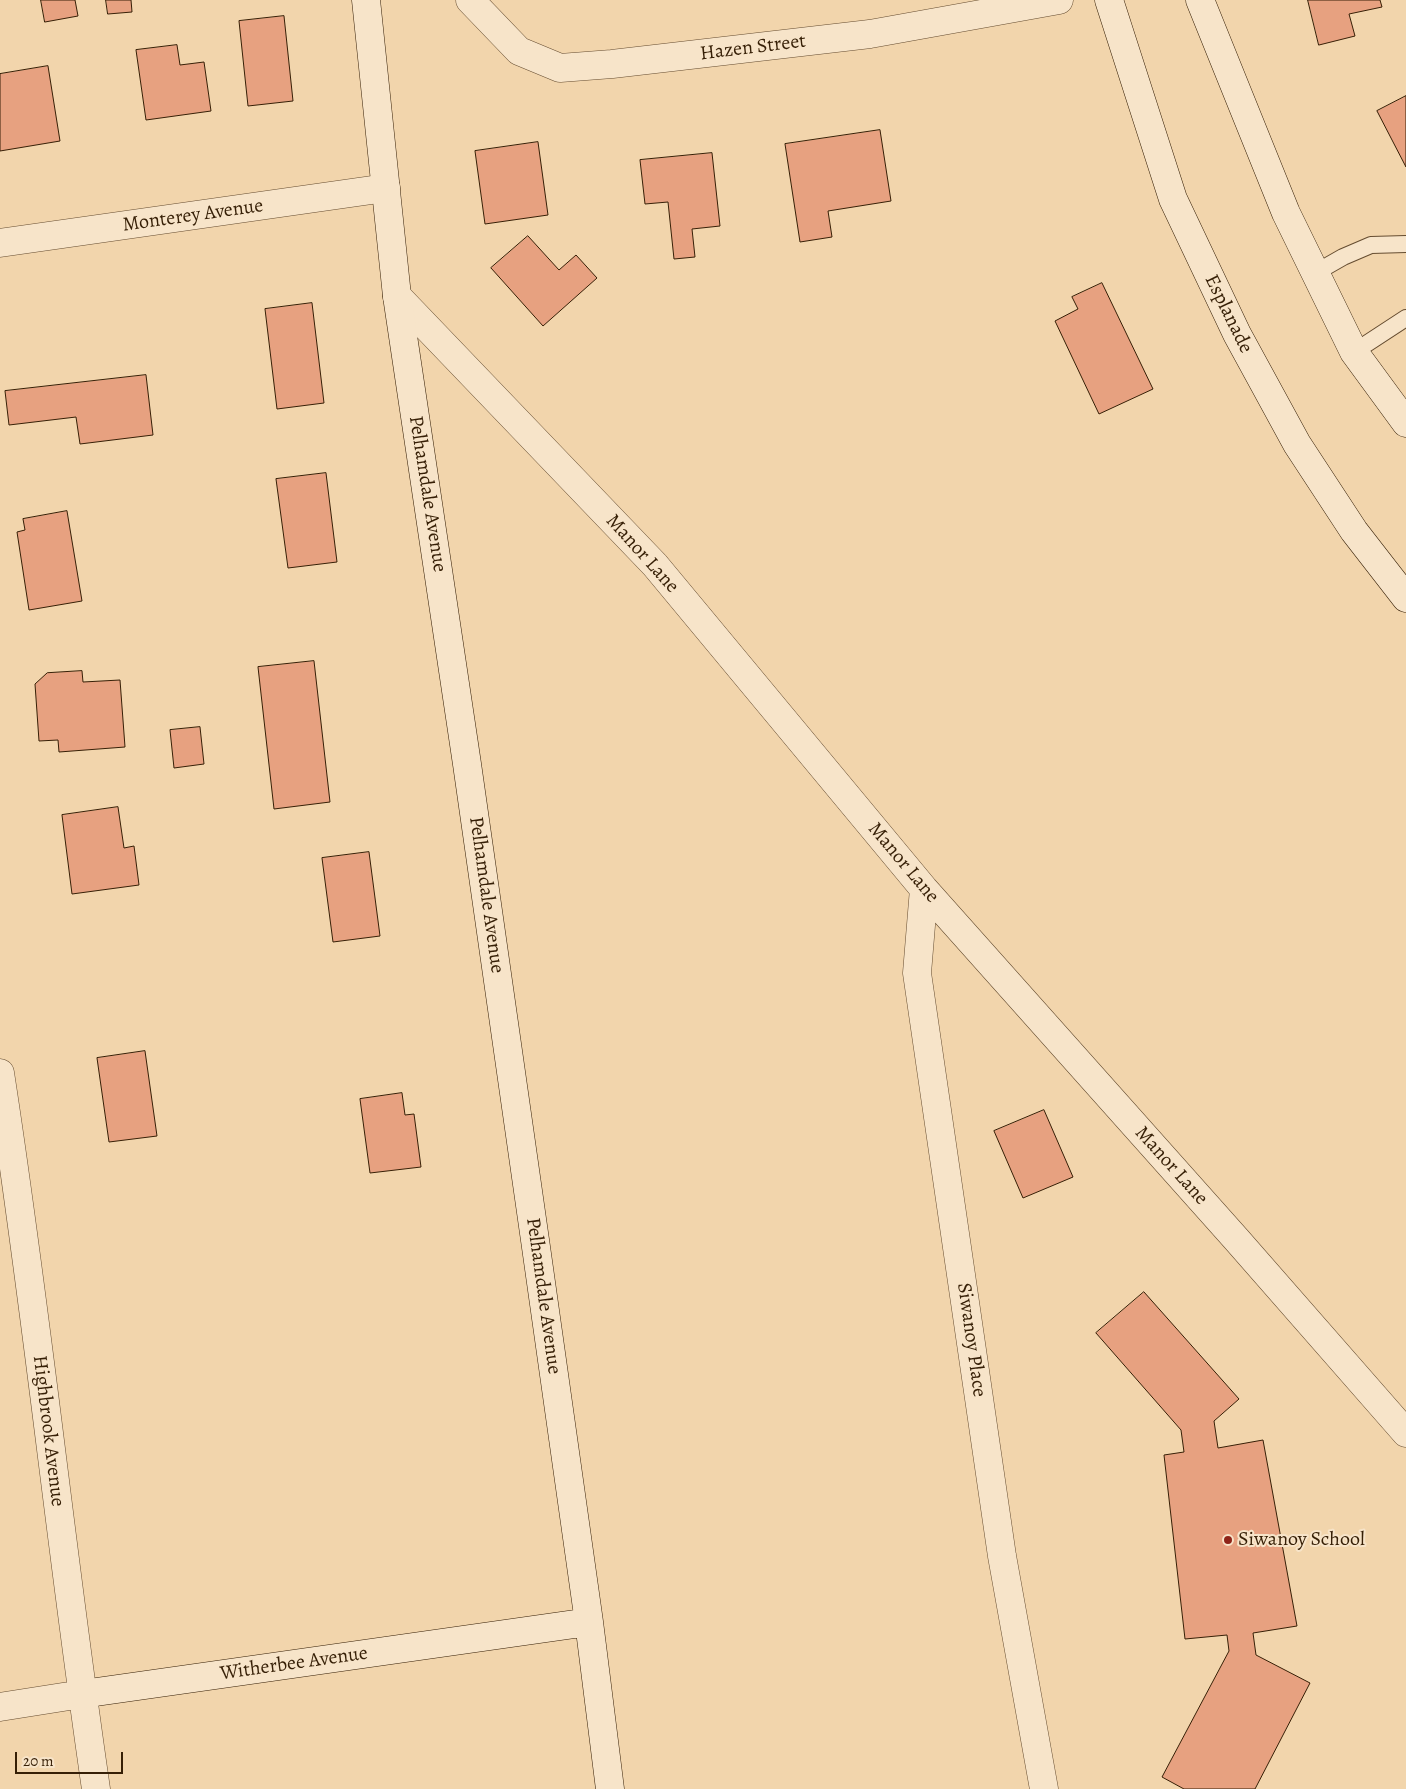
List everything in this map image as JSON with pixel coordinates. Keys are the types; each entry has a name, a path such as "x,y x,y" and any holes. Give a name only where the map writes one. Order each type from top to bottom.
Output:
{"street":[{"name":"Pelhamdale Avenue","path":"366,0 397,296 471,793 589,1622 610,1789"},
{"name":"Hazen Street","path":"470,0 518,52 560,68 612,64 870,34 1059,0"},
{"name":"Esplanade","path":"1109,0 1173,199 1237,334 1296,444 1354,531 1406,598"},
{"path":"1200,0 1286,213 1315,273 1354,352 1406,423"},
{"name":"Monterey Avenue","path":"0,243 386,188"},
{"name":"Manor Lane","path":"397,296 655,565 924,889 1231,1233 1406,1433"},
{"name":"Siwanoy Place","path":"924,889 917,973 1002,1556 1044,1789"},
{"name":"Highbrook Avenue","path":"0,1073 7,1166 96,1789"},
{"name":"Witherbee Avenue","path":"0,1707 589,1622"}],"lane":[{"path":"1315,273 1343,257 1371,245 1406,244"},
{"path":"1354,352 1406,318"}],"building":[{"path":"41,0 75,0 78,16 45,22"},
{"path":"106,0 131,0 132,12 108,14"},
{"path":"1308,0 1380,0 1382,7 1349,14 1355,36 1319,45"},
{"path":"284,16 293,101 248,106 239,21"},
{"path":"177,45 180,65 204,62 211,111 146,120 136,50"},
{"path":"48,66 60,141 0,151 0,74"},
{"path":"1406,96 1406,167 1377,111"},
{"path":"880,130 891,201 828,211 832,237 800,242 785,144"},
{"path":"538,142 548,215 485,224 475,151"},
{"path":"712,153 720,226 692,229 695,257 674,259 668,202 645,204 640,160"},
{"path":"528,236 559,270 576,255 597,278 543,326 491,268"},
{"path":"1102,283 1153,389 1099,414 1055,321 1078,309 1072,297"},
{"path":"312,303 324,403 277,409 265,309"},
{"path":"146,375 153,435 80,444 76,417 9,425 5,391"},
{"path":"326,473 337,562 288,568 276,479"},
{"path":"67,511 82,601 29,610 17,532 25,530 23,519"},
{"path":"314,661 330,802 274,809 258,667"},
{"path":"82,671 83,682 120,680 125,747 59,752 58,740 39,741 35,684 47,673"},
{"path":"200,727 204,764 174,768 170,730"},
{"path":"118,807 124,848 134,846 139,885 72,894 62,815"},
{"path":"369,852 380,936 333,942 322,858"},
{"path":"145,1051 157,1136 109,1142 97,1058"},
{"path":"402,1093 405,1115 414,1114 421,1167 370,1173 360,1099"},
{"path":"1044,1110 1073,1177 1023,1198 994,1131"},
{"name":"Siwanoy School","path":"1144,1292 1239,1399 1214,1421 1218,1448 1263,1440 1297,1626 1253,1633 1256,1655 1310,1683 1255,1789 1184,1789 1162,1777 1229,1651 1227,1635 1185,1639 1164,1455 1184,1452 1181,1430 1096,1333"}],"place":[{"name":"Siwanoy School","path":"1228,1540"}]}
